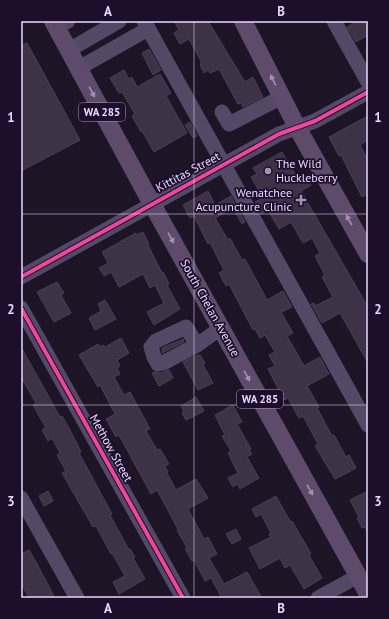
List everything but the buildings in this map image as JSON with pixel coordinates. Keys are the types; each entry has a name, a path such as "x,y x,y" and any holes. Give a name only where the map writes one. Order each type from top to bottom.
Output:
{"main road":[{"path":"242,21 297,127 368,254"},
{"name":"South Chelan Avenue","path":"59,23 68,50 368,594"}],"street":[{"path":"68,50 119,21"},
{"path":"334,21 368,82"},
{"path":"78,68 146,25 368,425"},
{"name":"Kittitas Street","path":"21,277 279,134 316,121 368,92"},
{"path":"222,112 229,124 282,97"},
{"name":"Methow Street","path":"21,308 183,598"},
{"path":"197,345 221,328"},
{"path":"21,498 77,598"},
{"path":"318,598 358,576"}],"cycle path":[{"path":"21,277 279,134 315,121 368,92"},
{"path":"21,308 183,598"}],"place":[{"name":"The Wild Huckleberry","path":"268,171"},
{"name":"Wenatchee Acupuncture Clinic","path":"301,200"}]}
